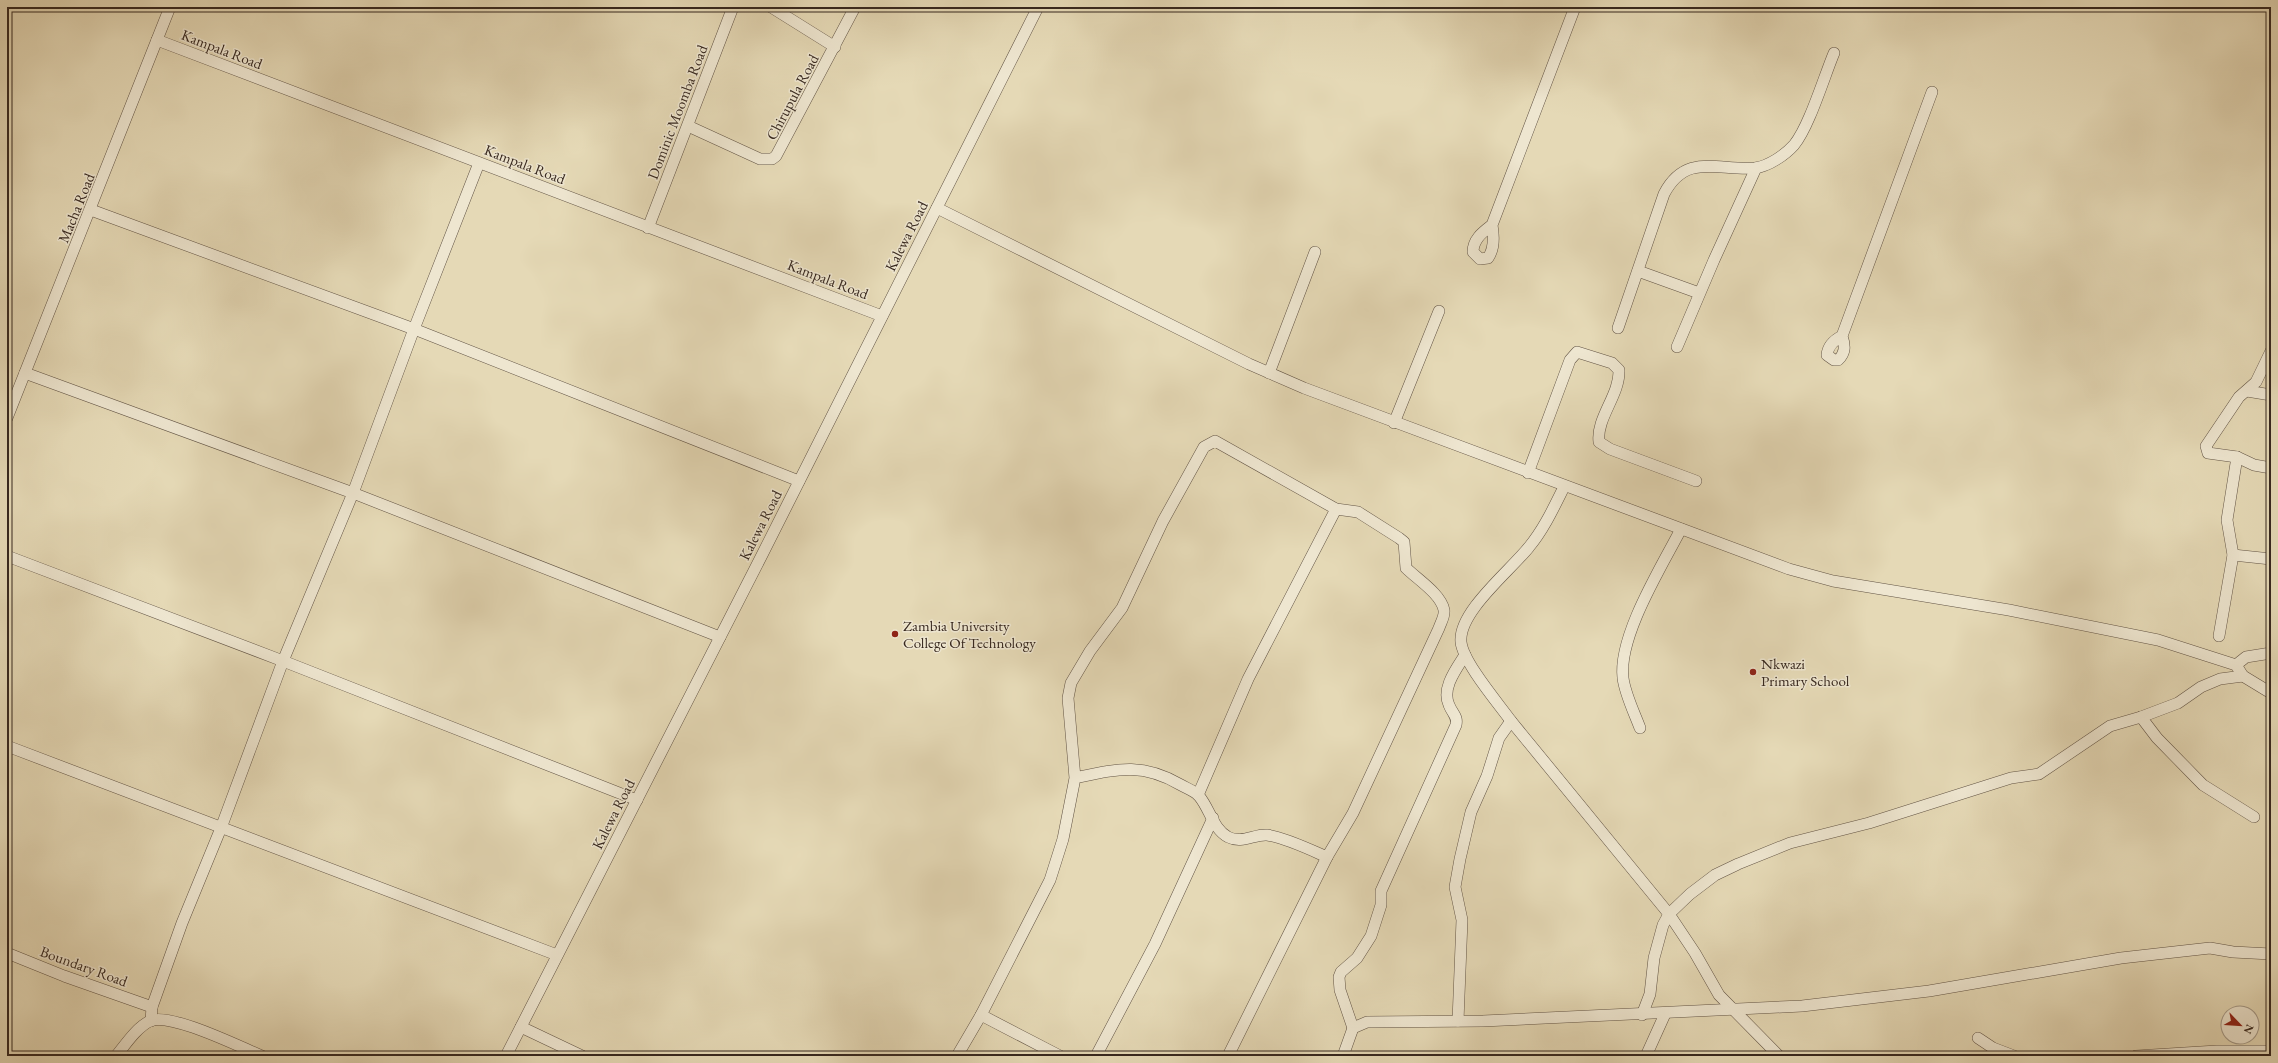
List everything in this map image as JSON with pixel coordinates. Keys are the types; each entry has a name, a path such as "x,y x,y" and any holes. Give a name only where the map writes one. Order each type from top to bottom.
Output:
{"street":[{"name":"Macha Road","path":"7,418 91,210 170,7"},
{"name":"Dominic Moomba Road","path":"648,228 733,7"},
{"path":"771,7 835,46"},
{"name":"Chirupula Road","path":"688,126 760,159 772,159 780,152 855,7"},
{"name":"Kalewa Road","path":"506,1056 720,637 1038,7"},
{"path":"1492,225 1575,7"},
{"name":"Kampala Road","path":"157,40 882,316"},
{"path":"1618,328 1664,194 1670,183 1677,176 1696,166 1710,164 1756,168 1772,162 1794,144 1802,132 1834,53"},
{"path":"1842,336 1932,92"},
{"path":"151,1021 152,1007 182,923 221,828 283,660 353,493 414,329 479,163"},
{"path":"1677,346 1699,293 1756,168"},
{"path":"937,208 1269,373 1394,423 1789,569 1833,581 2121,632 2158,640 2236,665 2243,676 2271,693"},
{"path":"91,210 414,329 799,481"},
{"path":"1269,373 1315,252"},
{"path":"1638,271 1699,293"},
{"path":"1394,423 1439,311"},
{"path":"2271,351 2256,382 2239,397 2206,446 2208,453 2237,457 2254,465 2271,468"},
{"path":"1528,473 1570,360 1577,352 1612,363 1619,370 1618,380 1600,431 1599,442 1604,447 1696,481"},
{"path":"25,373 353,493 720,637"},
{"path":"2246,391 2271,395"},
{"path":"957,1056 981,1015 1050,880 1063,839 1075,778 1068,698 1071,683 1090,651 1122,608 1163,521 1204,447 1215,441 1336,509 1358,512 1404,542 1406,568 1436,595 1444,610 1439,628 1353,813 1327,857 1228,1056"},
{"path":"2219,636 2233,555 2226,520 2237,457"},
{"path":"1564,487 1529,548 1467,617 1461,634 1465,655 1511,721 1669,914 1695,953 1719,995 1780,1056"},
{"path":"1198,795 1248,679 1336,509"},
{"path":"1640,728 1623,678 1624,654 1636,619 1681,529"},
{"path":"2233,555 2271,559"},
{"path":"7,556 283,660 637,800"},
{"path":"2236,665 2246,657 2271,652"},
{"path":"1343,1056 1353,1028 1340,990 1339,977 1341,972 1357,958 1371,936 1381,905 1381,891 1390,876 1456,725 1456,717 1447,702 1448,692 1450,680 1465,655"},
{"path":"1642,1015 1650,994 1658,939 1669,914 1690,894 1708,880 1738,864 1790,843 1869,823 2011,778 2039,774 2110,726 2141,717 2178,703 2201,687 2220,679 2243,676"},
{"path":"2141,717 2157,738 2203,784 2254,817"},
{"path":"1458,1021 1462,920 1455,888 1460,859 1471,812 1487,776 1499,738 1511,721"},
{"path":"7,746 557,955"},
{"path":"1075,778 1109,770 1144,769 1164,775 1198,795 1213,818 1219,832 1230,838 1247,840 1266,835 1327,857"},
{"path":"1096,1056 1155,944 1213,818"},
{"path":"1353,1028 1368,1022 1458,1021 1642,1015 1802,1006 1901,995 2121,958 2210,948 2233,952 2271,954"},
{"name":"Boundary Road","path":"7,953 64,976 152,1007"},
{"path":"1646,1056 1665,1014"},
{"path":"981,1015 1060,1056"},
{"path":"116,1056 135,1033 151,1021 161,1018 174,1021 262,1056"},
{"path":"521,1027 582,1056"},
{"path":"1978,1038 1993,1048 2014,1056"},
{"path":"2136,1056 2217,1051 2271,1051"}],"place":[{"name":"Zambia University College Of Technology","path":"895,634"},
{"name":"Nkwazi Primary School","path":"1753,672"}]}
